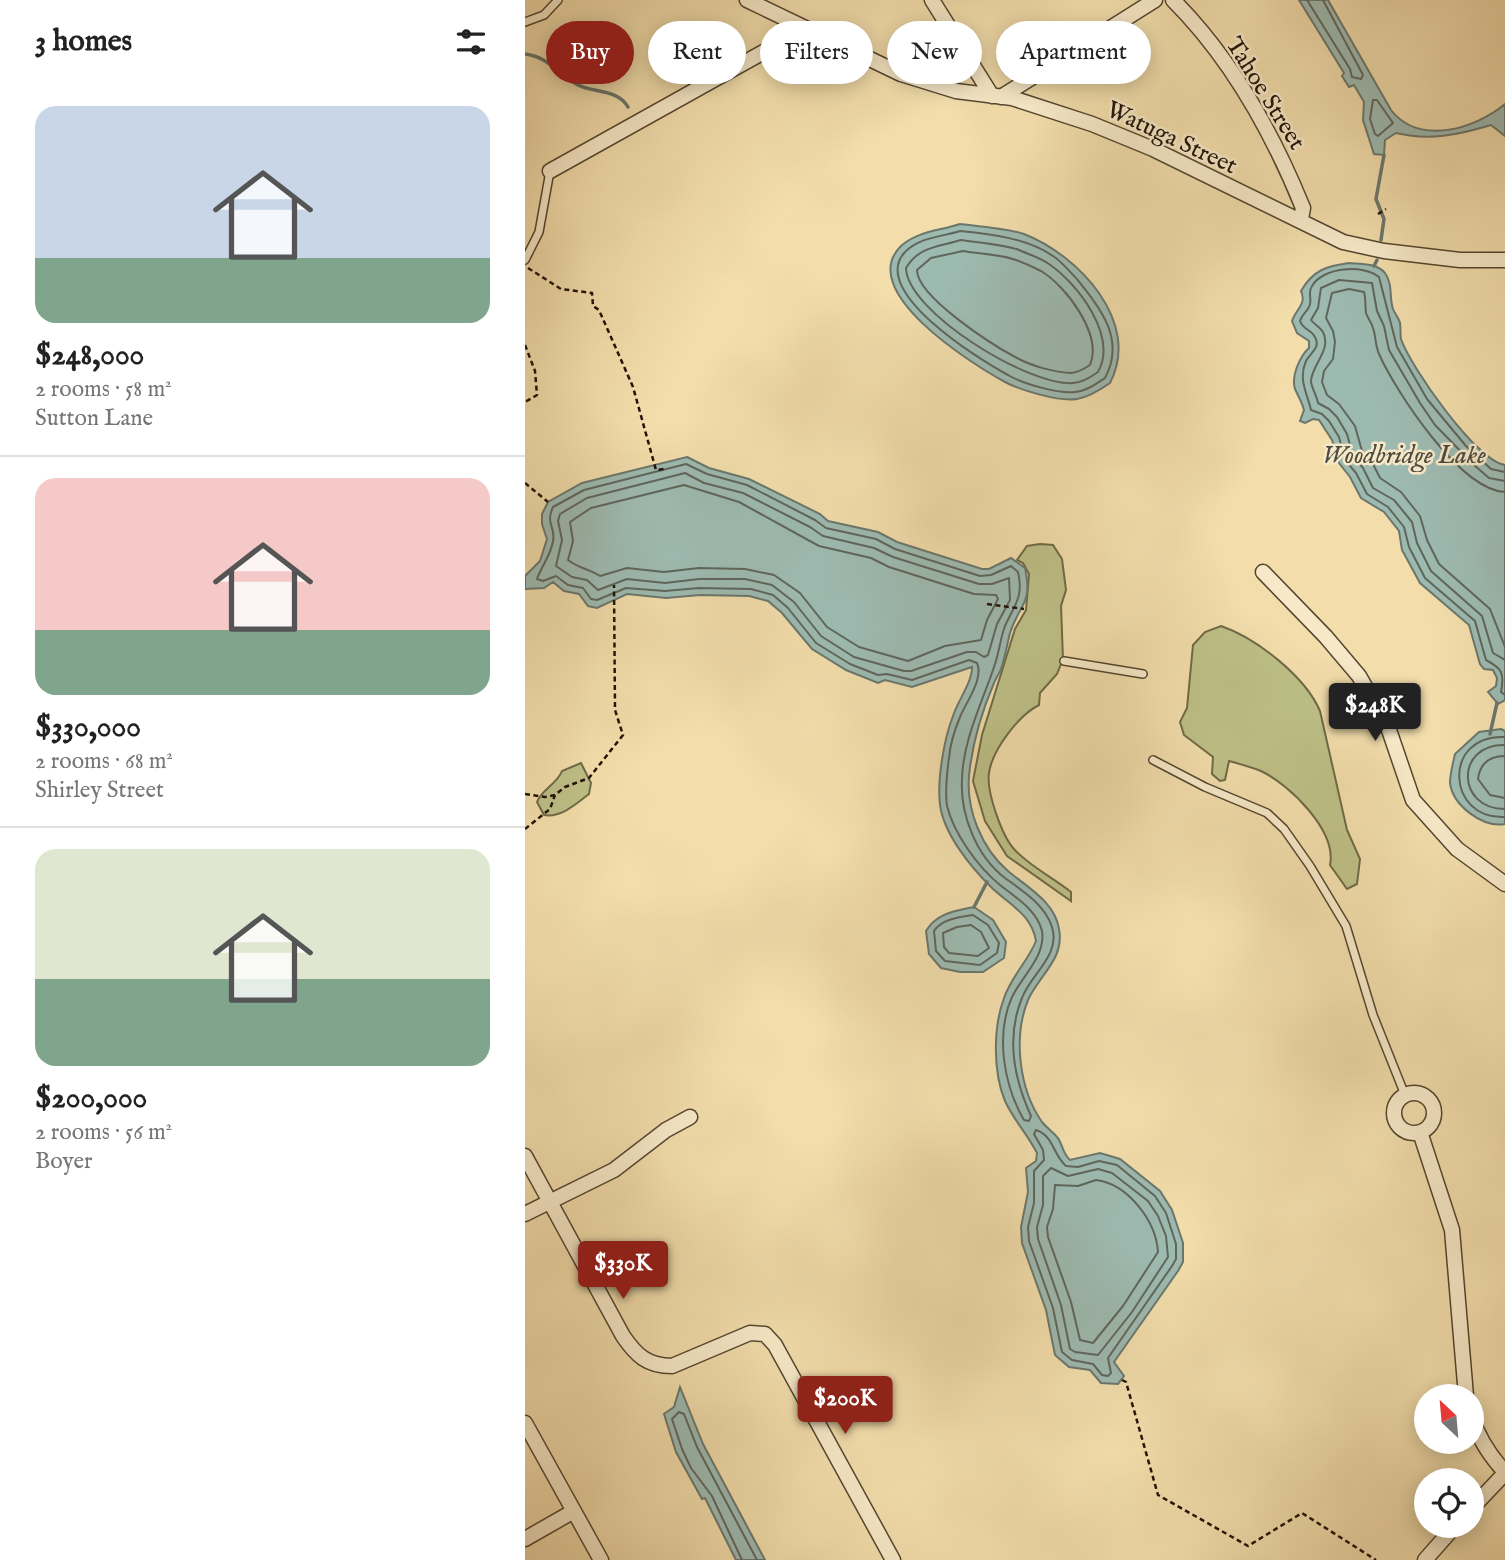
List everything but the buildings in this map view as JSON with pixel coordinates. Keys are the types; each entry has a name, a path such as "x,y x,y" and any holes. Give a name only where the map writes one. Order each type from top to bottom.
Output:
{"street":[{"name":"Watuga Street","path":"747,0 789,21"},
{"path":"932,0 997,96 1155,0"},
{"name":"Tahoe Street","path":"1173,0 1226,65 1266,127 1304,208 1301,219"},
{"path":"551,171 760,54"},
{"name":"Watuga Street","path":"873,62 901,75 955,91 997,96 1050,109 1116,134 1208,176 1246,197 1301,219 1343,242 1384,251 1460,260 1505,260"},
{"path":"1263,572 1326,637 1359,676 1388,727 1413,800 1457,849 1505,884"},
{"path":"1420,1094 1431,1101 1433,1107 1430,1125 1420,1132 1408,1132 1395,1120 1396,1103 1405,1095 1420,1094"},
{"path":"525,1214 614,1170 666,1130 690,1117"},
{"path":"1420,1132 1452,1230 1465,1384"},
{"path":"525,1156 623,1336 638,1357 659,1366 672,1366 750,1333 765,1334 775,1345 893,1560"},
{"path":"525,1423 601,1560"},
{"path":"1484,1446 1505,1473 1484,1495"},
{"path":"525,1539 574,1511"},
{"path":"1425,1560 1444,1538"}],"lane":[{"path":"525,22 544,15 558,0"},
{"path":"525,260 539,232 551,171"},
{"path":"1064,661 1143,674"},
{"path":"1153,760 1205,787 1267,813 1284,829 1311,866 1346,926 1369,1004 1405,1095"}],"path":[{"path":"1378,214 1387,209"},
{"path":"525,266 561,289 591,293 593,306 599,310 633,387 656,470 664,469"},
{"path":"525,345 534,371 537,395 525,402"},
{"path":"525,483 548,502"},
{"path":"527,794 555,796 595,773 624,735 615,710 614,584"},
{"path":"987,604 1024,609"},
{"path":"525,829 550,809 555,796"},
{"path":"1122,1380 1126,1382 1158,1495 1248,1546 1302,1513 1376,1560"}],"green space":[{"path":"1053,545 1062,559 1066,590 1061,606 1063,659 1057,674 1040,693 1039,705 1023,717 1001,744 991,764 989,781 996,813 1009,843 1027,861 1071,892 1071,901 1007,856 985,821 973,781 982,735 1015,629 1026,610 1029,574 1023,563 1017,560 1027,546"},
{"path":"1221,626 1249,639 1278,660 1303,685 1320,711 1347,830 1360,859 1357,884 1347,889 1330,865 1330,852 1319,824 1309,810 1285,787 1261,771 1229,761 1225,780 1220,781 1212,774 1213,757 1184,735 1180,722 1187,708 1193,645 1205,632"},
{"path":"581,763 591,783 589,794 562,812 544,815 537,802 539,797 557,780 562,771"}],"water":[{"path":"1299,0 1328,0 1391,110 1403,121 1416,128 1447,130 1478,121 1505,104 1505,136 1491,125 1443,136 1420,137 1396,133 1385,140 1384,155 1374,154 1363,120 1364,102 1354,85 1349,87 1342,76 1344,73"},
{"path":"960,224 1024,234 1045,244 1083,274 1111,315 1118,337 1118,360 1110,383 1077,399 1060,399 1030,392 989,373 945,343 923,324 905,304 893,284 891,264 901,246 908,241 922,234"},
{"name":"Woodbridge Lake","path":"1349,263 1373,266 1385,273 1393,309 1400,323 1401,339 1417,370 1462,431 1493,460 1505,465 1505,700 1498,704 1488,692 1496,686 1497,678 1493,670 1484,669 1480,664 1469,625 1420,583 1402,550 1399,531 1384,512 1361,498 1339,463 1332,440 1319,420 1313,419 1305,423 1300,421 1304,410 1295,389 1294,378 1300,361 1309,348 1309,341 1297,333 1292,321 1302,303 1301,291 1310,278 1321,270"},
{"path":"687,457 709,468 749,479 820,514 828,521 878,532 897,542 982,569 989,569 1011,558 1025,568 1027,590 1024,604 1010,633 1001,669 985,705 975,740 969,776 970,802 983,840 991,852 1008,871 1046,903 1059,929 1060,940 1055,958 1033,991 1023,1015 1021,1062 1034,1109 1059,1140 1070,1160 1100,1153 1120,1159 1160,1191 1172,1210 1183,1243 1183,1262 1178,1271 1114,1362 1124,1376 1118,1384 1101,1383 1090,1370 1069,1367 1055,1355 1046,1310 1022,1243 1021,1227 1028,1192 1026,1168 1036,1161 1037,1153 1005,1101 998,1077 996,1036 1000,1010 1007,990 1036,941 1024,916 990,886 959,849 942,816 939,795 947,736 955,710 970,679 972,667 912,687 885,680 878,683 846,670 812,649 782,613 768,601 749,596 700,595 666,598 627,594 597,608 588,606 579,594 564,591 553,582 544,588 525,589 525,576 540,561 547,539 542,514 548,502 582,483"},
{"path":"1501,729 1505,731 1505,824 1496,824 1470,814 1452,792 1450,780 1455,754 1479,732"},
{"path":"974,907 993,920 1006,942 1004,958 983,972 960,972 941,968 929,954 926,931 941,917"},
{"path":"680,1387 703,1444 765,1560 736,1560 705,1498 702,1499 676,1452 664,1414 674,1407"}],"waterway":[{"path":"525,54 547,62 584,88 618,97 628,107"},
{"path":"1381,240 1384,219 1376,199 1384,155"},
{"path":"1374,266 1377,260"},
{"path":"1490,734 1497,703"},
{"path":"974,907 987,882"}]}
